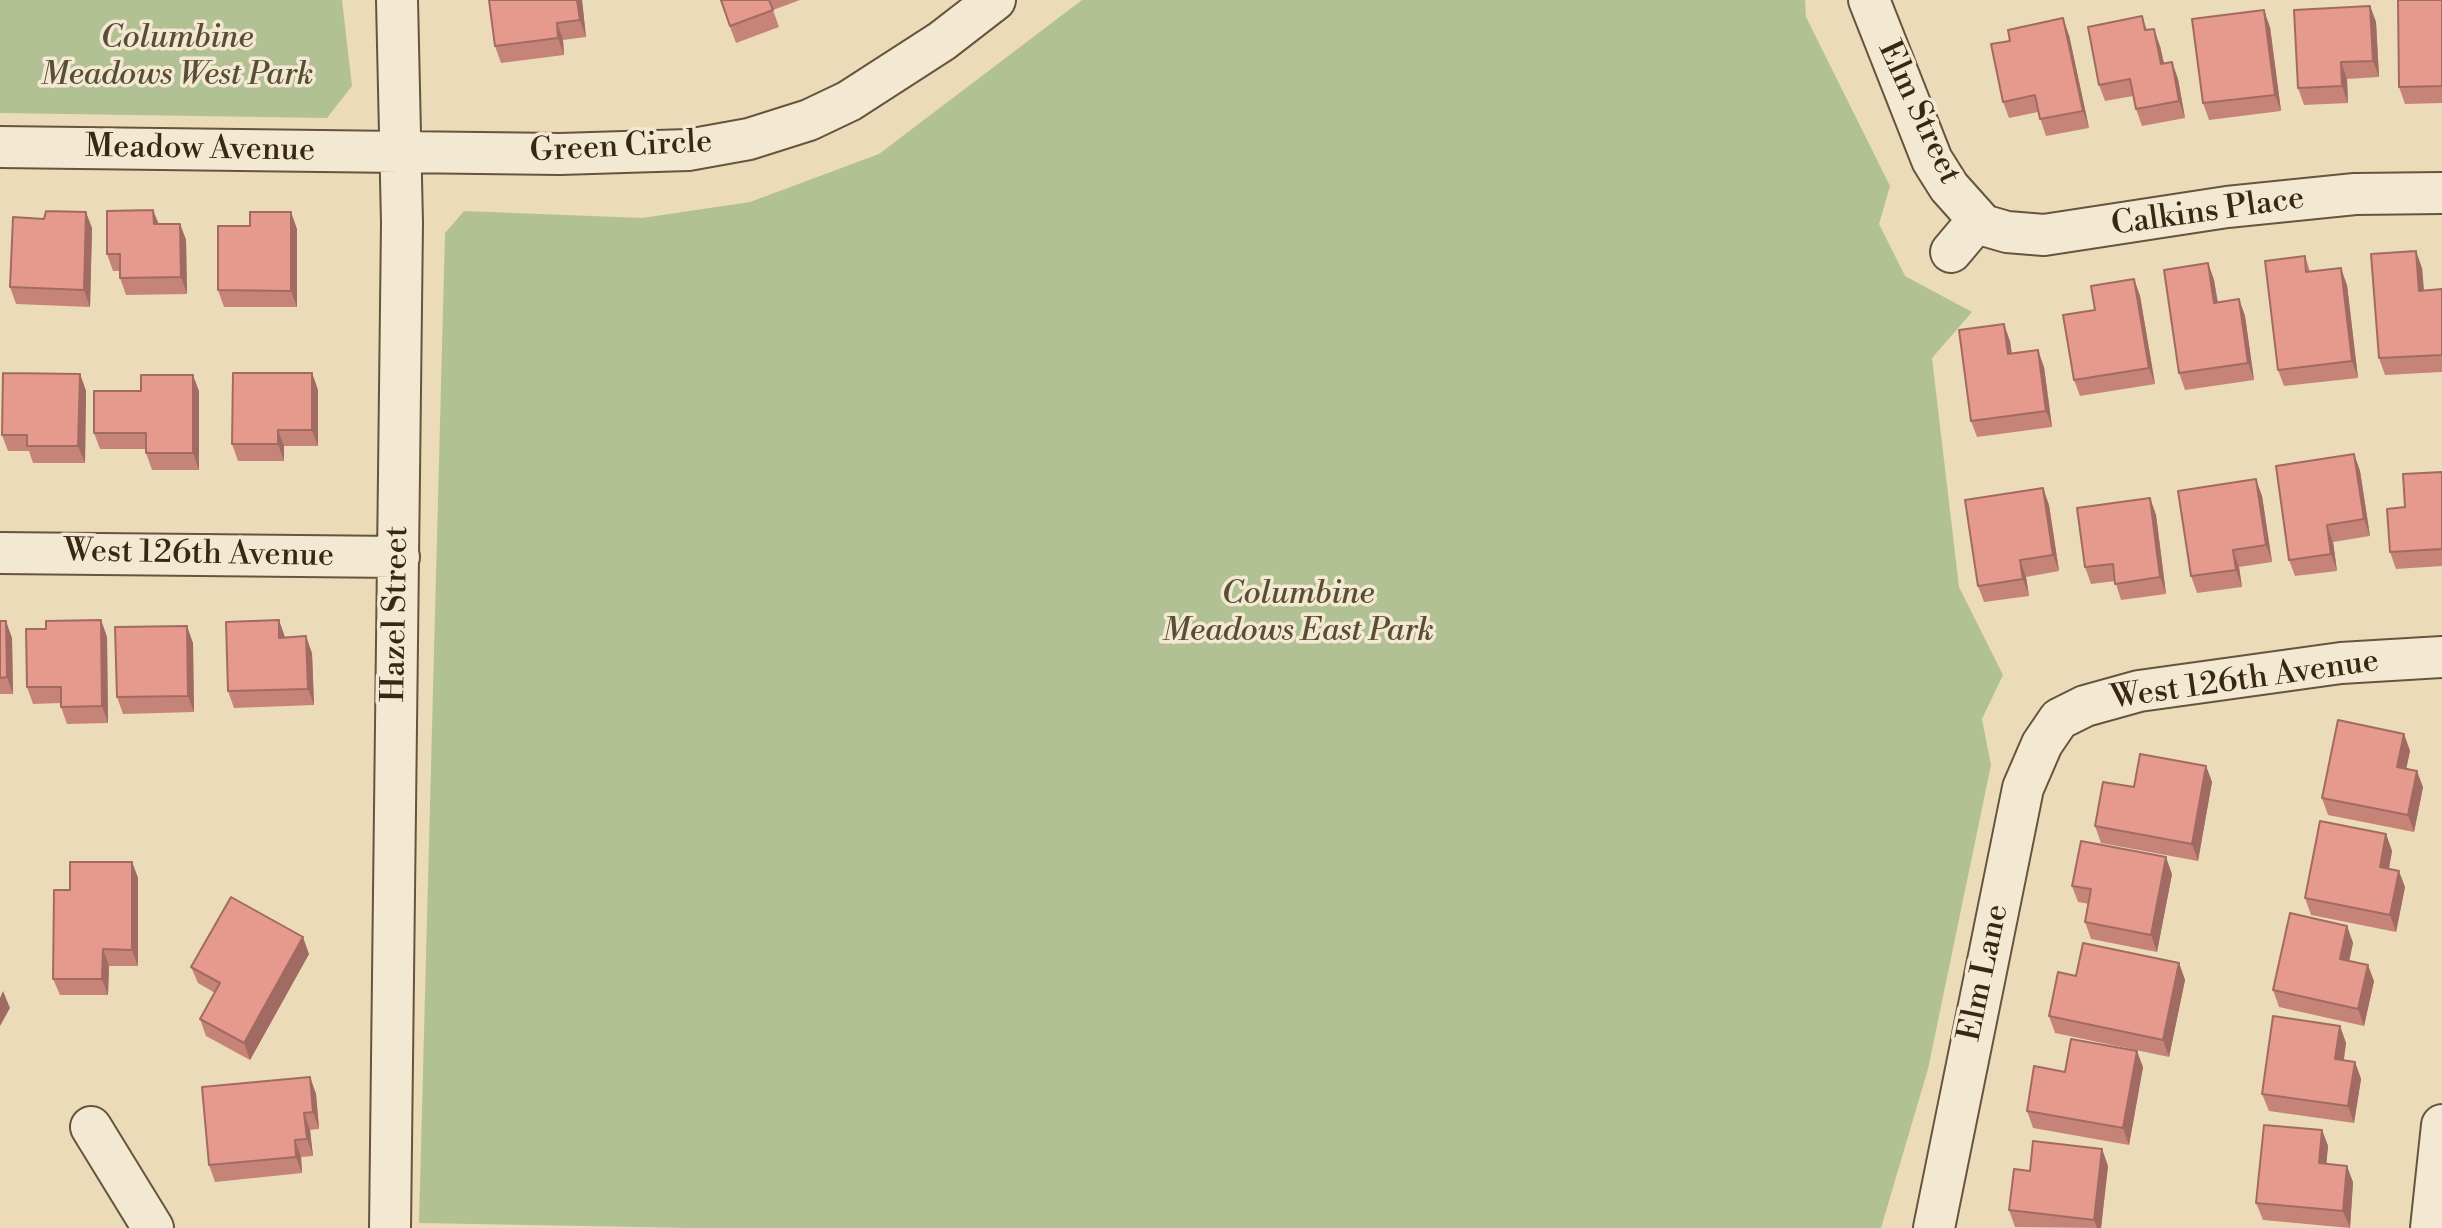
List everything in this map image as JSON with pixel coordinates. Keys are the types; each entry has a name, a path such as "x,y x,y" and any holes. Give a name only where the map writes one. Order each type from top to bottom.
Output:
{"street":[{"name":"Hazel Street","path":"390,1228 399,557 400,152 397,0"},
{"name":"Green Circle","path":"400,152 672,151 749,139 809,120 849,101 942,41 995,0"},
{"name":"Elm Street","path":"1869,0 1932,160 1949,187 1978,220"},
{"name":"Meadow Avenue","path":"0,147 400,152"},
{"name":"Calkins Place","path":"1978,220 2007,232 2044,235 2227,207 2355,194 2442,193"},
{"path":"1951,252 1978,220"},
{"name":"West 126th Avenue","path":"0,553 399,557"},
{"name":"West 126th Avenue","path":"2055,724 2085,706 2139,691 2341,663 2442,657"},
{"name":"Elm Lane","path":"1934,1228 2023,788 2042,744 2055,724"},
{"path":"2431,1228 2442,1125"},
{"path":"91,1127 153,1228"}],"green space":[{"name":"Columbine Meadows West Park","path":"0,0 342,0 352,86 327,118 0,113"},
{"name":"Columbine Meadows East Park","path":"1082,0 1805,0 1806,17 1890,186 1879,224 1905,276 1972,312 1932,358 1959,587 2003,675 1982,719 1991,765 1928,1069 1881,1228 689,1228 419,1223 445,233 464,211 642,218 750,202 879,154"}],"building":[{"path":"489,0 577,0 580,20 557,23 558,38 495,46"},
{"path":"721,0 769,0 773,10 730,26"},
{"path":"2398,0 2442,0 2442,86 2399,87"},
{"path":"2370,6 2373,61 2341,62 2342,86 2298,88 2294,10"},
{"path":"2264,10 2275,95 2203,103 2192,19"},
{"path":"2142,16 2145,30 2154,29 2161,64 2172,62 2179,101 2136,109 2130,79 2099,85 2088,27"},
{"path":"2063,18 2083,111 2040,119 2035,95 2003,102 1991,44 2010,41 2008,30"},
{"path":"153,210 154,224 180,224 181,277 120,278 120,254 107,254 107,211"},
{"path":"46,211 86,212 84,290 10,287 13,217 44,219"},
{"path":"250,212 291,212 291,291 218,290 218,226 250,226"},
{"path":"2416,251 2419,291 2442,289 2442,355 2379,358 2371,254"},
{"path":"2305,256 2306,272 2341,268 2352,361 2278,370 2265,261"},
{"path":"2208,263 2214,303 2239,299 2248,363 2179,373 2164,270"},
{"path":"2134,279 2149,368 2074,380 2063,315 2095,310 2091,286"},
{"path":"2004,324 2008,354 2038,350 2046,411 1971,421 1959,330"},
{"path":"3,373 80,374 78,446 27,446 27,435 2,435"},
{"path":"233,373 312,373 312,430 278,430 278,444 232,444"},
{"path":"141,375 193,375 193,453 146,453 146,433 94,433 94,391 141,391"},
{"path":"2354,454 2364,519 2327,525 2331,554 2289,560 2276,466"},
{"path":"2442,472 2442,549 2390,552 2387,509 2405,507 2403,474"},
{"path":"2256,479 2266,545 2233,550 2236,570 2191,576 2178,491"},
{"path":"2043,488 2053,555 2020,560 2023,579 1978,586 1965,500"},
{"path":"2150,498 2160,577 2115,584 2113,564 2085,567 2077,508"},
{"path":"101,620 102,706 61,707 61,687 27,687 26,629 46,629 46,621"},
{"path":"279,620 279,638 306,636 308,689 228,691 226,622"},
{"path":"0,621 6,621 7,677 0,678"},
{"path":"187,626 188,696 117,697 115,627"},
{"path":"2338,720 2404,734 2397,767 2417,771 2408,815 2322,798"},
{"path":"2140,754 2206,766 2192,844 2095,826 2103,782 2134,787"},
{"path":"2320,821 2386,834 2380,867 2399,871 2390,915 2305,898"},
{"path":"2081,841 2166,857 2151,935 2085,922 2091,889 2072,886"},
{"path":"70,862 132,862 132,950 103,949 102,979 53,979 54,890 70,890"},
{"path":"231,897 303,937 244,1043 200,1019 220,983 191,967"},
{"path":"2290,913 2347,926 2340,959 2368,965 2358,1009 2273,990"},
{"path":"2083,943 2179,963 2163,1040 2049,1016 2058,972 2076,976"},
{"path":"2273,1016 2340,1026 2335,1059 2355,1062 2348,1106 2262,1094"},
{"path":"2071,1039 2137,1051 2123,1128 2027,1111 2034,1066 2065,1072"},
{"path":"310,1077 313,1112 304,1113 307,1139 295,1140 296,1157 209,1165 202,1087"},
{"path":"2264,1125 2322,1130 2319,1163 2347,1166 2343,1211 2256,1203"},
{"path":"2033,1141 2102,1149 2094,1220 2009,1210 2014,1169 2030,1171"}]}
